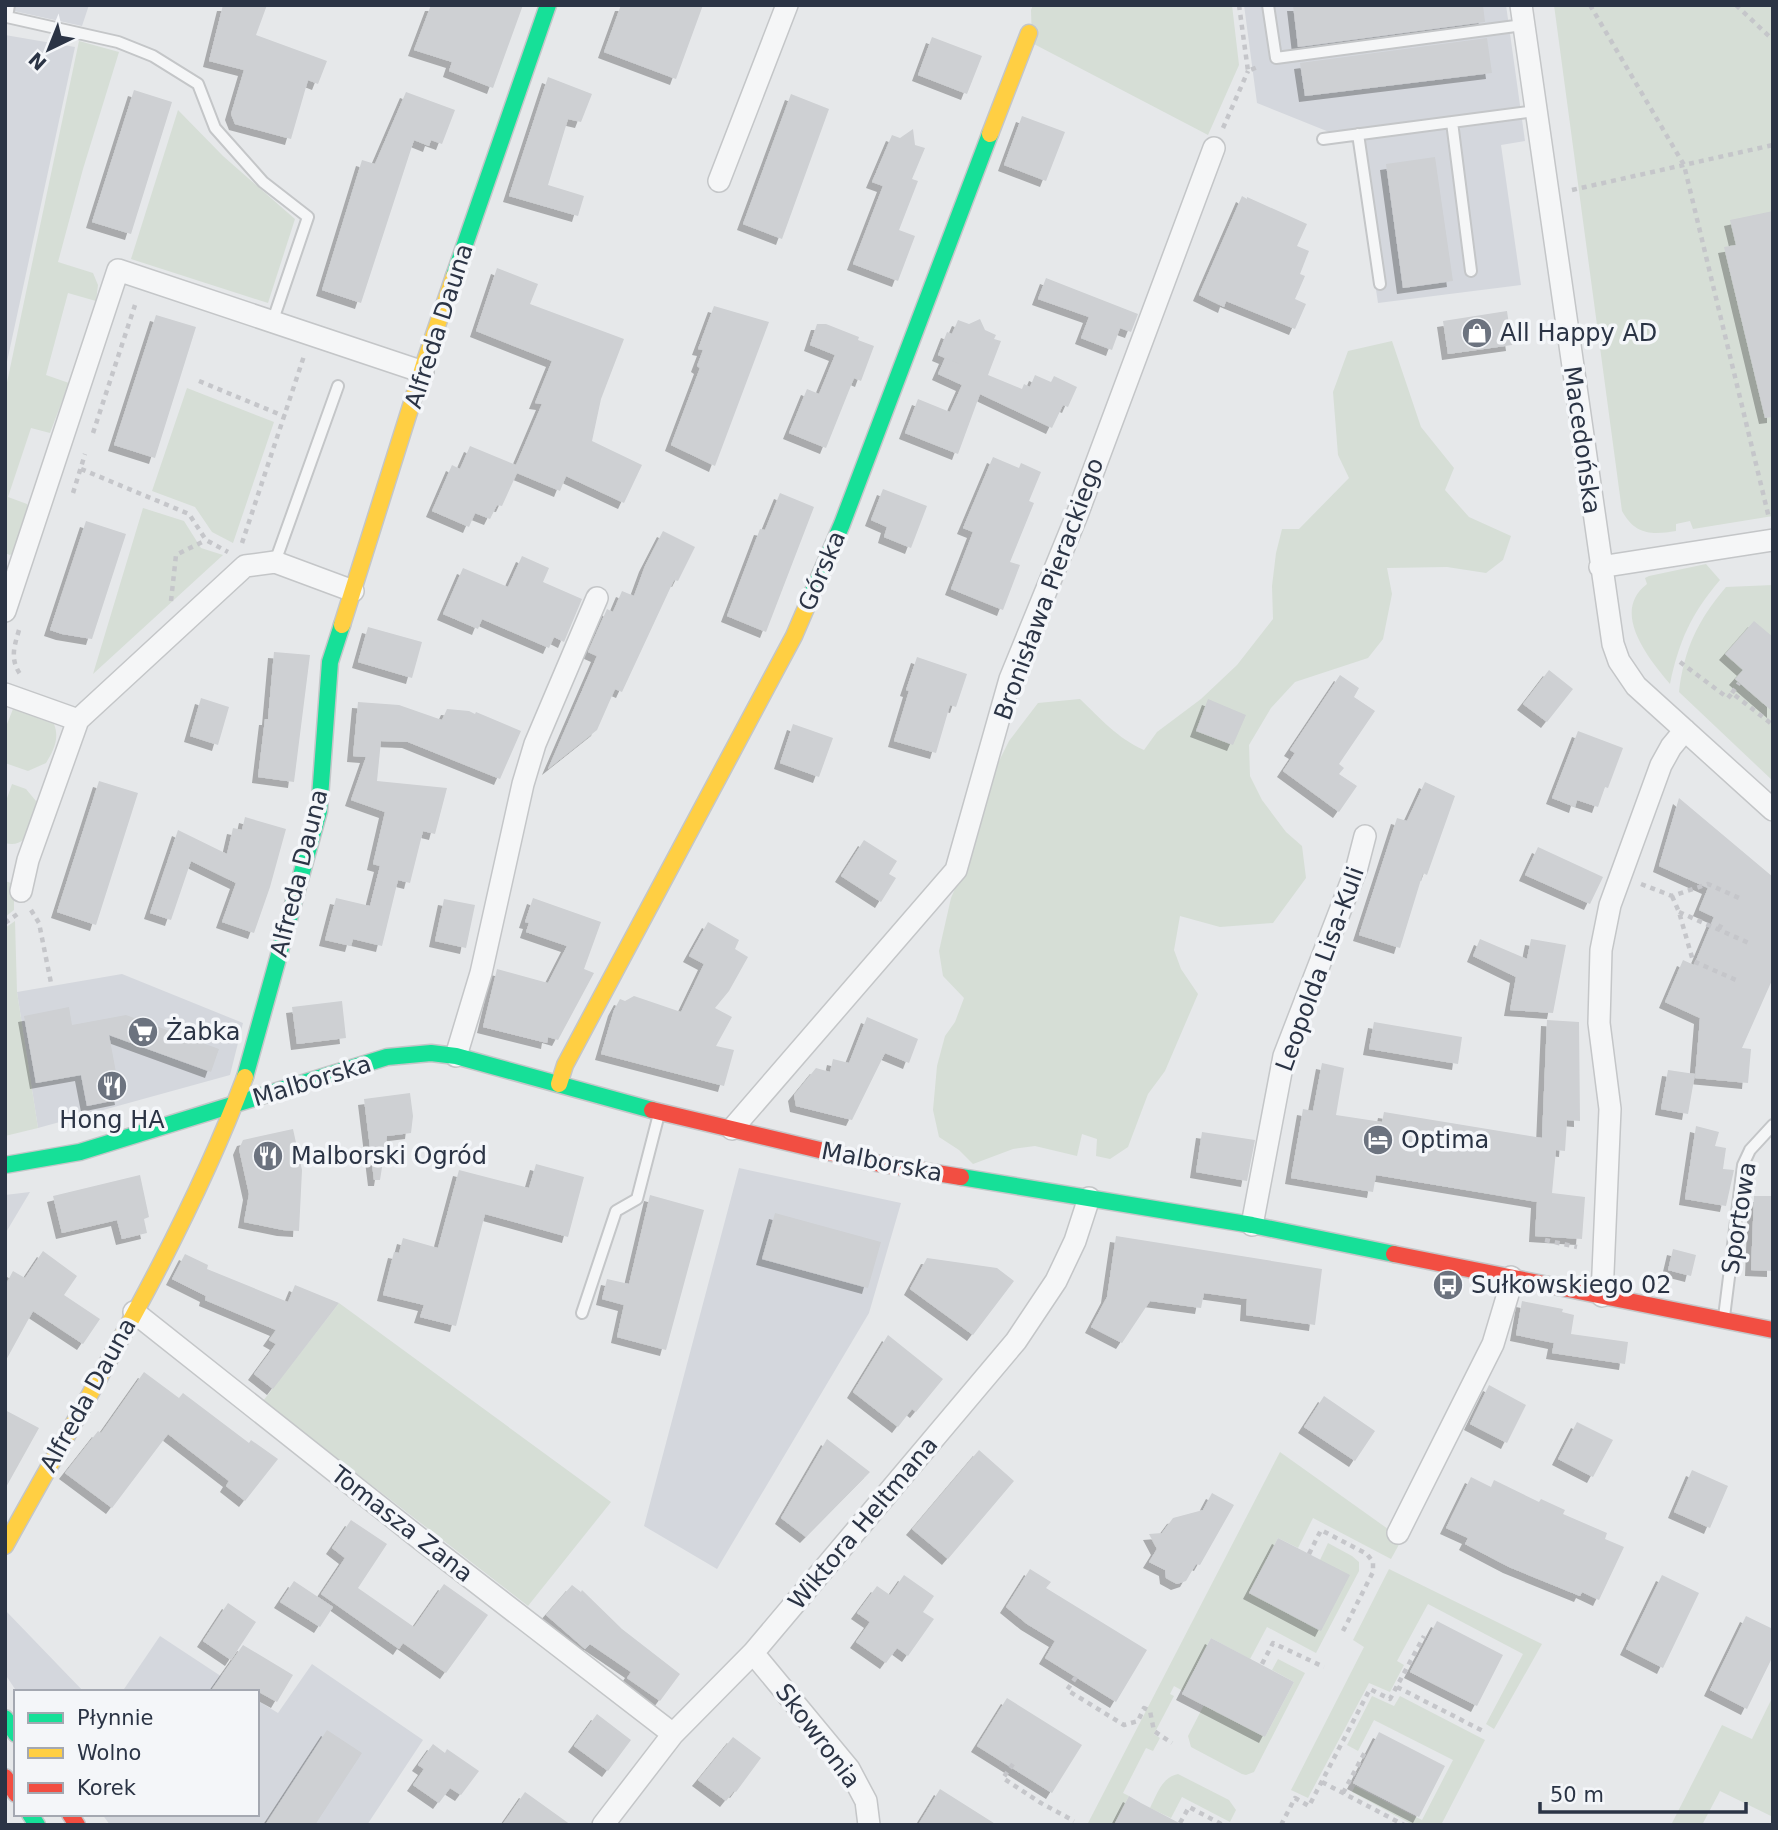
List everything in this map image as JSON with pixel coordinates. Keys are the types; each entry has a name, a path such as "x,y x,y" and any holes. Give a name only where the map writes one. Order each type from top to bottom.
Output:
{"street":[{"name":"Alfreda Dauna","path":"5,1546 192,1201 244,1079 319,811 330,662 430,344 548,5"},
{"path":"719,181 787,5"},
{"name":"Macedońska","path":"1522,15 1609,627 1619,661 1636,686 1773,810"},
{"name":"Górska","path":"559,1084 565,1065 794,636 842,524 1029,33"},
{"name":"Bronisława Pierackiego","path":"733,1129 957,870 1010,679 1077,515 1214,148"},
{"path":"5,611 118,270 423,372"},
{"path":"1600,566 1771,531"},
{"path":"21,891 28,860 78,720 246,566 275,562 354,591"},
{"path":"456,1056 481,973 523,785 535,744 597,598"},
{"path":"5,694 78,720"},
{"path":"1602,1296 1611,1109 1599,1023 1601,950 1610,905 1661,765 1685,730"},
{"name":"Leopolda Lisa-Kuli","path":"1252,1225 1284,1056 1357,867 1365,836"},
{"name":"Malborska","path":"5,1165 80,1152 387,1057 431,1053 456,1056 660,1112 870,1162 1252,1225 1773,1330"},
{"name":"Wiktora Heltmana","path":"603,1825 673,1734 753,1653 1016,1341 1056,1281 1089,1198"},
{"path":"1398,1532 1493,1344 1511,1277"},
{"name":"Tomasza Zana","path":"134,1312 468,1577 673,1734"},
{"name":"Skowronia","path":"753,1653 849,1769 866,1801 869,1825"}],"lane":[{"path":"9,5 7,18 118,42 153,56 198,84 215,128 263,182 308,217 273,320"},
{"path":"1268,5 1276,58 1522,15"},
{"path":"1322,139 1535,111"},
{"path":"1452,122 1471,271"},
{"path":"1358,134 1380,284"},
{"path":"275,562 338,386"},
{"path":"582,1313 616,1211 637,1199 660,1112"},
{"name":"Sportowa","path":"1723,1320 1743,1165 1750,1150 1773,1125"}],"path":[{"path":"1214,148 1248,71 1239,5"},
{"path":"1590,5 1684,165 1771,531"},
{"path":"1736,5 1773,40"},
{"path":"1248,71 1276,58"},
{"path":"1561,191 1773,145"},
{"path":"93,432 136,303"},
{"path":"239,548 244,541 286,417 311,335"},
{"path":"199,380 286,417"},
{"path":"81,469 189,514 206,540 233,555"},
{"path":"174,609 170,606 176,555 206,540"},
{"path":"1680,662 1728,698 1739,683"},
{"path":"1732,693 1773,725"},
{"path":"1766,720 1773,713"},
{"path":"1631,880 1672,896 1708,884 1739,898"},
{"path":"21,891 39,923 51,983"},
{"path":"1672,896 1693,961 1736,980"},
{"path":"1679,912 1751,944"},
{"path":"1719,929 1723,921"},
{"path":"1545,1240 1577,1247"},
{"path":"1555,1254 1558,1243"},
{"path":"1309,1554 1321,1530 1367,1555 1373,1562 1373,1572 1341,1635"},
{"path":"1281,1825 1295,1798 1309,1806 1370,1689 1390,1699 1424,1636"},
{"path":"1262,1664 1273,1643 1324,1667"},
{"path":"1076,1677 1067,1689 1124,1725 1138,1721 1144,1708 1150,1711 1154,1731 1172,1744"},
{"path":"1397,1687 1485,1732"},
{"path":"1343,1793 1365,1752"},
{"path":"1013,1764 1003,1778 1074,1821"},
{"path":"1322,1782 1404,1825"},
{"path":"1180,1823 1189,1807 1223,1825"}],"shaded area":[{"path":"14,5 89,5 82,26 14,11"},
{"path":"1033,5 1232,5 1239,65 1208,135 1032,43"},
{"path":"1244,5 1506,5 1525,141 1501,145 1521,285 1378,303 1354,142 1257,103"},
{"path":"1554,5 1773,5 1773,516 1693,529 1690,521 1676,524 1676,531 1652,533 1638,529 1622,511"},
{"path":"5,35 75,47 5,371"},
{"path":"79,41 119,52 58,262 93,273 98,285 96,301 68,293 46,375 69,383 50,433 31,428 8,497 27,504 29,511 16,551 10,555 5,553 5,392"},
{"path":"178,110 223,156 295,219 268,303 131,259"},
{"path":"1392,341 1421,427 1454,468 1445,490 1469,517 1511,536 1503,560 1486,573 1447,567 1387,568 1392,594 1383,639 1368,658 1295,682 1271,708 1249,745 1250,776 1262,800 1286,832 1302,846 1306,878 1273,923 1220,927 1180,916 1174,950 1181,969 1198,994 1165,1071 1148,1094 1128,1147 1110,1159 1096,1156 1097,1139 1082,1134 1077,1156 1035,1146 1013,1149 973,1164 959,1150 939,1137 933,1110 937,1066 945,1036 955,1022 964,998 943,976 939,951 951,898 969,856 995,769 1009,741 1038,703 1080,699 1117,734 1144,750 1157,732 1201,699 1237,665 1273,619 1272,586 1282,529 1299,529 1349,478 1338,455 1333,392 1348,351"},
{"path":"187,388 274,422 233,543 212,532 195,507 152,491"},
{"path":"143,508 184,521 201,548 223,555 93,674"},
{"path":"1706,564 1720,580 1701,605 1688,629 1670,684 1652,662 1637,635 1632,621 1632,608 1637,595 1647,584 1645,578"},
{"path":"1773,585 1773,781 1679,692 1681,676 1694,636 1726,587"},
{"path":"13,709 54,724 56,729 55,745 46,763 28,771 5,763 5,729"},
{"path":"12,784 26,789 36,801 30,831 26,838 13,844 5,843 5,804"},
{"path":"5,881 14,884 14,910 5,917"},
{"path":"15,921 17,992 38,1128 5,1136 5,928"},
{"path":"122,974 243,1023 230,1075 38,1128 17,992"},
{"path":"739,1168 901,1203 869,1313 717,1569 644,1526"},
{"path":"30,1192 5,1234 5,1195"},
{"path":"339,1303 611,1502 528,1606 263,1401"},
{"path":"1280,1452 1402,1539 1391,1559 1313,1518 1298,1548 1278,1538 1249,1593 1320,1560 1328,1543 1359,1562 1359,1571 1316,1653 1267,1627 1250,1659 1211,1638 1183,1691 1174,1686 1170,1694 1174,1696 1154,1734 1160,1738 1153,1751 1146,1748 1123,1793 1129,1796 1114,1825 1087,1825"},
{"path":"1389,1569 1542,1644 1494,1729 1486,1724 1523,1654 1428,1604 1397,1661 1404,1665 1390,1692 1369,1683 1308,1798 1291,1790 1364,1647 1353,1640"},
{"path":"5,1610 82,1690 16,1690 5,1674"},
{"path":"160,1636 242,1690 123,1690"},
{"path":"1278,1659 1305,1673 1254,1772 1242,1774 1191,1747 1188,1736 1204,1705 1265,1737 1294,1682 1272,1670"},
{"path":"312,1664 423,1740 367,1825 110,1825 103,1816 259,1816 259,1701 278,1713"},
{"path":"1372,1696 1394,1706 1400,1696 1485,1740 1441,1825 1413,1825 1352,1792 1355,1786 1422,1820 1453,1760 1374,1720 1358,1751 1347,1745"},
{"path":"1773,1696 1773,1817 1720,1791 1702,1825 1671,1825 1722,1725 1752,1739"},
{"path":"1178,1774 1229,1800 1236,1810 1230,1822 1182,1797 1171,1818 1150,1808 1164,1782"}],"building":[{"path":"223,5 267,5 256,35 327,61 318,84 308,80 291,139 235,124 231,114 244,70 209,61"},
{"path":"431,5 523,5 493,88 449,71 452,62 414,50"},
{"path":"621,5 703,5 676,79 604,52"},
{"path":"1293,5 1483,5 1485,22 1298,47"},
{"path":"932,37 982,56 967,94 918,75"},
{"path":"1487,38 1492,73 1305,96 1300,63"},
{"path":"548,77 592,94 581,122 568,119 548,185 584,196 578,216 509,196"},
{"path":"134,90 172,102 131,234 92,222"},
{"path":"406,92 455,110 442,144 431,140 429,146 414,140 361,303 322,290 362,160 375,164"},
{"path":"791,94 829,109 782,239 743,224"},
{"path":"1022,116 1065,132 1046,181 1004,165"},
{"path":"913,129 915,145 925,148 912,179 918,181 899,230 915,236 898,281 853,264 883,186 872,182 892,135 900,138"},
{"path":"1435,157 1453,281 1403,288 1386,164"},
{"path":"1242,196 1307,224 1297,246 1309,251 1300,274 1305,276 1295,299 1306,304 1295,329 1226,301 1224,307 1199,295"},
{"path":"1773,211 1773,417 1765,418 1724,247 1736,245 1730,220"},
{"path":"497,268 538,284 530,304 624,339 601,399 592,441 642,465 624,503 566,476 560,491 517,473 502,506 497,505 490,519 475,513 469,527 432,511 452,465 460,469 470,446 516,465 542,404 535,403 552,361 476,331"},
{"path":"1046,278 1138,314 1131,332 1120,328 1112,350 1081,338 1089,317 1038,299"},
{"path":"714,306 769,322 715,466 671,445 700,368 697,366 703,350 698,349"},
{"name":"All Happy AD","path":"1507,311 1512,345 1448,354 1443,321"},
{"path":"156,315 196,327 155,458 114,445"},
{"path":"980,319 985,330 996,335 994,339 1001,341 988,375 1022,389 1024,384 1030,387 1035,375 1051,382 1054,376 1077,387 1068,407 1063,405 1052,428 980,394 958,454 905,433 918,399 950,412 962,385 938,374 945,358 969,368 938,355 947,332 952,334 958,320 969,324"},
{"path":"817,324 826,324 874,346 861,381 854,378 826,448 789,433 807,389 819,394 835,355 810,345"},
{"path":"993,457 1019,468 1021,463 1041,472 1029,501 1034,503 1010,562 1020,565 1003,610 951,589 973,532 963,528"},
{"path":"883,489 927,506 911,548 884,537 887,527 871,520"},
{"path":"780,493 814,507 766,632 727,616 760,529 765,530"},
{"path":"86,521 126,534 92,639 50,630"},
{"path":"663,531 695,547 678,581 674,580 622,692 615,689 597,730 548,769 597,656 588,652 607,609 613,612 622,591 634,596 645,566"},
{"path":"522,556 549,568 543,582 582,599 564,642 554,637 549,648 482,619 478,629 443,614 463,568 508,587"},
{"path":"1754,621 1773,637 1773,712 1735,679 1743,670 1725,654"},
{"path":"368,627 422,642 412,678 358,662"},
{"path":"274,652 310,655 294,782 258,777 265,719 268,719"},
{"path":"917,657 967,674 956,707 950,705 936,753 894,741"},
{"path":"1549,670 1573,689 1547,722 1523,704"},
{"path":"1340,675 1359,688 1354,697 1375,711 1339,764 1344,768 1339,774 1357,786 1339,812 1283,771 1295,753 1290,750"},
{"path":"201,698 229,707 218,745 190,736"},
{"path":"1208,699 1246,715 1233,745 1196,731"},
{"path":"358,702 399,705 442,720 447,709 476,712 521,731 500,779 408,742 381,741 377,781 447,788 435,834 423,831 410,883 398,880 382,946 353,939 351,946 325,940 336,898 370,906 380,866 373,864 385,812 351,800 366,757 353,756"},
{"path":"793,724 833,738 819,777 780,763"},
{"path":"1578,731 1623,748 1598,807 1577,800 1575,807 1552,798"},
{"path":"99,781 138,793 96,925 57,912"},
{"path":"1425,782 1455,796 1427,875 1423,873 1400,948 1359,935 1397,818 1407,821"},
{"path":"1679,798 1773,877 1773,978 1742,1048 1751,1049 1748,1083 1695,1078 1700,1018 1665,1002 1683,960 1694,965 1714,917 1699,910 1708,888 1659,866"},
{"path":"245,817 286,829 254,933 222,922 236,883 191,861 171,920 150,913 178,830 227,854 233,828 242,830"},
{"path":"864,840 897,861 889,874 896,878 881,902 841,876"},
{"path":"1538,847 1603,877 1590,904 1525,875"},
{"path":"533,898 601,922 584,969 594,973 558,1040 548,1037 547,1043 483,1027 497,969 548,983 567,946 526,932 529,923 525,922"},
{"path":"444,899 475,905 466,948 435,941"},
{"path":"708,922 739,940 735,949 748,957 729,991 715,1008 732,1017 716,1046 734,1050 724,1086 601,1054 620,999 625,1001 634,996 681,1012 704,964 689,956"},
{"path":"1480,939 1527,959 1531,939 1566,945 1553,1013 1510,1010 1516,977 1473,956"},
{"path":"342,1001 346,1038 297,1044 292,1007"},
{"path":"69,1007 72,1025 126,1015 219,1049 211,1072 109,1035 121,1099 87,1106 81,1075 36,1083 24,1016"},
{"path":"867,1017 918,1039 909,1063 885,1053 852,1120 796,1106 794,1095 816,1068 830,1072 833,1059 849,1063"},
{"path":"1547,1020 1579,1022 1580,1121 1567,1120 1565,1151 1556,1150 1552,1193 1585,1197 1582,1239 1535,1236 1537,1202 1376,1175 1373,1192 1291,1178 1303,1109 1313,1111 1322,1063 1344,1068 1336,1115 1382,1122 1384,1112 1542,1138"},
{"path":"1374,1022 1462,1037 1458,1064 1369,1049"},
{"path":"1668,1070 1695,1074 1688,1114 1661,1109"},
{"path":"410,1093 413,1116 411,1133 387,1136 380,1180 374,1180 364,1099"},
{"path":"1696,1126 1719,1132 1715,1146 1726,1148 1723,1169 1734,1170 1726,1206 1685,1199"},
{"path":"293,1129 302,1170 299,1231 244,1222 249,1194 239,1149 243,1140"},
{"path":"1202,1132 1255,1140 1247,1181 1196,1172"},
{"path":"536,1164 584,1177 568,1237 485,1214 456,1326 420,1317 424,1305 383,1295 394,1252 399,1253 403,1238 438,1248 459,1170 529,1188"},
{"path":"140,1175 149,1217 144,1219 147,1233 122,1239 117,1220 62,1233 53,1196"},
{"path":"650,1195 704,1210 666,1350 617,1337 624,1305 602,1299 607,1279 629,1284"},
{"path":"1754,1196 1773,1196 1773,1271 1751,1270"},
{"path":"775,1213 881,1242 868,1288 762,1259"},
{"path":"1116,1236 1322,1269 1315,1325 1246,1315 1247,1299 1204,1293 1201,1308 1150,1301 1122,1343 1091,1327 1107,1297"},
{"path":"1673,1249 1696,1255 1691,1276 1668,1270"},
{"path":"43,1251 77,1276 64,1295 100,1319 83,1344 33,1311 5,1362 5,1286 13,1271 25,1278"},
{"path":"185,1254 208,1265 207,1269 288,1302 295,1285 339,1303 273,1389 254,1374 276,1344 269,1340 276,1330 205,1300 206,1296 172,1279"},
{"path":"927,1258 997,1268 1014,1281 973,1335 910,1289"},
{"path":"1522,1301 1563,1309 1562,1312 1574,1315 1571,1334 1628,1342 1625,1364 1552,1353 1554,1343 1516,1335"},
{"path":"888,1335 943,1379 916,1412 912,1409 898,1427 853,1392"},
{"path":"144,1372 179,1398 183,1393 249,1443 251,1440 278,1459 245,1501 226,1486 229,1481 168,1434 112,1508 65,1473 98,1431 101,1433"},
{"path":"1489,1385 1526,1405 1507,1443 1470,1424"},
{"path":"1324,1396 1375,1431 1355,1461 1304,1427"},
{"path":"5,1410 39,1428 5,1489"},
{"path":"1577,1422 1613,1440 1593,1477 1558,1459"},
{"path":"827,1439 870,1472 806,1537 781,1518"},
{"path":"979,1450 1014,1481 948,1559 912,1529"},
{"path":"1692,1470 1728,1486 1710,1528 1674,1512"},
{"path":"1471,1477 1491,1487 1494,1480 1539,1502 1541,1499 1565,1510 1563,1514 1607,1533 1605,1539 1624,1547 1599,1600 1582,1592 1580,1596 1509,1567 1465,1544 1468,1538 1446,1528"},
{"path":"1212,1493 1234,1505 1200,1565 1196,1564 1186,1581 1177,1584 1166,1578 1165,1570 1149,1562 1157,1549 1149,1534 1162,1533 1173,1518 1203,1510"},
{"path":"351,1520 387,1544 358,1588 414,1627 444,1584 488,1615 446,1673 403,1643 399,1649 321,1594 345,1558 332,1548"},
{"path":"1278,1538 1350,1575 1321,1631 1249,1593"},
{"path":"1030,1569 1051,1582 1046,1588 1147,1650 1116,1702 1045,1658 1055,1641 1006,1607"},
{"path":"904,1575 934,1596 923,1612 934,1619 908,1656 897,1648 886,1663 856,1642 870,1622 857,1613 877,1586 890,1595"},
{"path":"1662,1575 1699,1593 1663,1668 1626,1649"},
{"path":"294,1581 333,1607 320,1627 280,1602"},
{"path":"572,1585 581,1592 582,1590 622,1629 680,1674 660,1701 627,1678 631,1672 590,1644 585,1649 546,1615"},
{"path":"228,1603 256,1622 231,1660 203,1641"},
{"path":"1746,1616 1773,1629 1773,1656 1747,1709 1710,1690"},
{"path":"1437,1621 1503,1655 1477,1706 1410,1672"},
{"path":"1211,1638 1294,1682 1265,1737 1182,1694"},
{"path":"243,1645 293,1675 277,1702 259,1690 211,1690"},
{"path":"1007,1698 1082,1745 1052,1793 977,1746"},
{"path":"597,1714 631,1740 608,1771 574,1746"},
{"path":"327,1730 362,1753 315,1825 265,1825"},
{"path":"1379,1732 1445,1766 1419,1817 1353,1783"},
{"path":"733,1737 761,1758 726,1801 698,1780"},
{"path":"433,1744 445,1753 447,1749 479,1771 461,1795 450,1788 439,1803 413,1785 424,1769 418,1765"},
{"path":"940,1789 997,1825 918,1825"},
{"path":"525,1792 571,1825 502,1825"},
{"path":"1129,1796 1141,1803 1183,1825 1114,1825"}],"traffic: fast":[{"path":"454,276 548,5"},
{"path":"809,601 842,524 990,134"},
{"path":"245,1077 319,811 330,662 342,625"},
{"path":"5,1165 80,1152 387,1057 431,1053 456,1056 652,1110"},
{"path":"961,1177 1252,1225 1394,1254"},
{"path":"5,1718 14,1731"},
{"path":"31,1816 37,1825"}],"traffic: slow":[{"path":"990,134 1029,33"},
{"path":"342,625 454,276"},
{"path":"559,1084 565,1065 794,636 809,601"},
{"path":"5,1546 164,1258 245,1077"}],"traffic: jam":[{"path":"652,1110 870,1162 961,1177"},
{"path":"1394,1254 1773,1330"},
{"path":"5,1777 14,1791"},
{"path":"71,1816 77,1825"}],"place":[{"name":"All Happy AD","path":"1477,333"},
{"name":"Żabka","path":"143,1032"},
{"name":"Hong HA","path":"112,1086"},
{"name":"Optima","path":"1378,1140"},
{"name":"Malborski Ogród","path":"268,1156"},
{"name":"Sułkowskiego 02","path":"1448,1285"}]}
